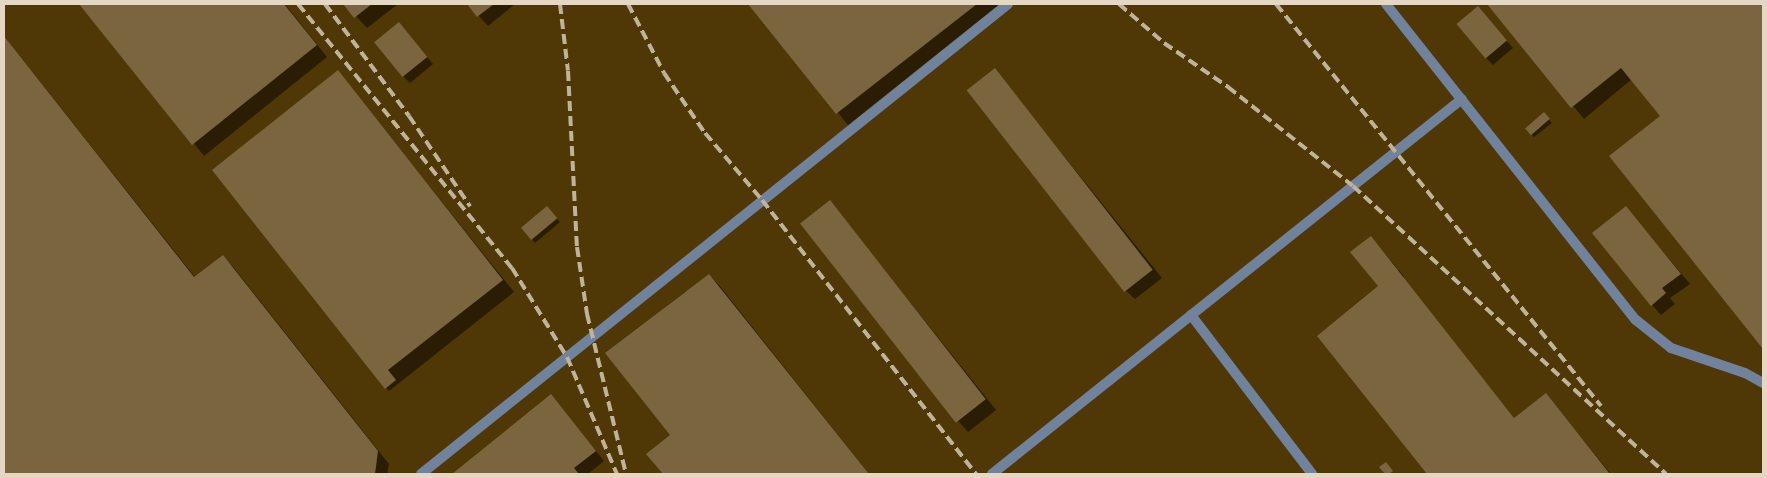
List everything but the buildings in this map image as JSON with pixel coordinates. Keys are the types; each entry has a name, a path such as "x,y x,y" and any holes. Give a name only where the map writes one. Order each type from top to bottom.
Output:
{"lane":[{"path":"422,474 1008,4"},
{"path":"1386,4 1636,320 1671,348 1745,373 1763,383"},
{"path":"992,474 1462,99"},
{"path":"1191,315 1312,474"}],"shaded area":[{"path":"4,4 1763,4 1763,474 4,474"}],"railway":[{"path":"298,4 512,268 567,357 617,474"},
{"path":"325,4 409,116 470,206"},
{"path":"560,4 568,71 577,247 587,314 626,474"},
{"path":"628,4 664,73 705,133 762,200 976,474"},
{"path":"1119,4 1164,43 1228,87 1353,186 1666,474"},
{"path":"1276,4 1601,406"}]}
